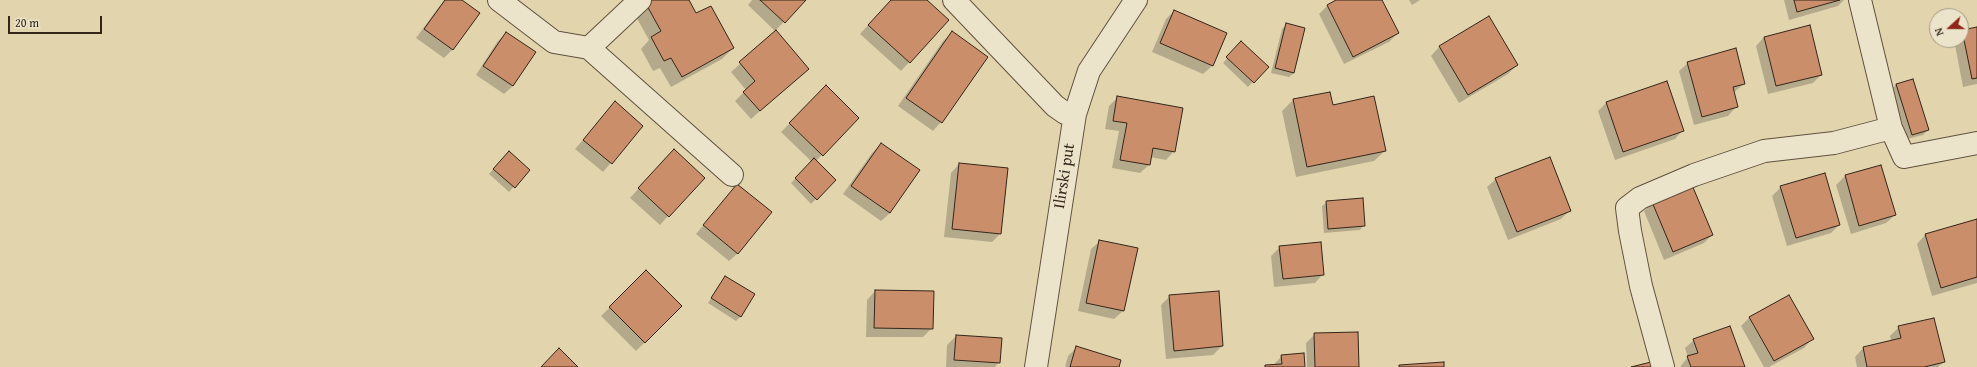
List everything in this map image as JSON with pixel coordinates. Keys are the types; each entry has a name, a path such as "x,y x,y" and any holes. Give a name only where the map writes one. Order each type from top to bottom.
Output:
{"street":[{"path":"499,0 554,42 589,48 732,175"},
{"path":"589,48 640,0"},
{"path":"954,0 1055,106 1065,112 1075,114"},
{"name":"Ilirski put","path":"1036,367 1075,114 1089,71 1136,0"},
{"path":"1860,0 1891,128 1904,157 1977,143"},
{"path":"1663,367 1641,286 1627,208 1640,198 1694,175 1764,151 1834,143 1891,128"}],"building":[{"path":"445,0 462,0 480,13 453,50 424,29"},
{"path":"652,0 689,0 696,13 711,6 734,48 682,77 671,58 664,61 651,37 661,31 646,4"},
{"path":"760,0 806,0 785,23"},
{"path":"891,0 927,0 949,20 910,63 868,25"},
{"path":"1336,0 1382,0 1399,33 1353,57 1327,5"},
{"path":"1794,0 1840,0 1797,12"},
{"path":"1174,10 1227,33 1213,66 1160,43"},
{"path":"1489,16 1518,65 1468,95 1439,46"},
{"path":"1286,23 1305,28 1294,73 1275,68"},
{"path":"1810,25 1822,75 1776,86 1764,37"},
{"path":"1977,27 1977,78 1972,79 1966,48 1969,48 1969,29"},
{"path":"776,30 809,69 760,111 743,92 755,81 739,62"},
{"path":"952,31 988,57 942,123 906,98"},
{"path":"506,32 536,52 513,86 483,66"},
{"path":"1241,41 1269,67 1254,83 1226,57"},
{"path":"1736,48 1745,84 1733,87 1738,107 1702,117 1687,62"},
{"path":"1913,79 1929,130 1912,135 1896,84"},
{"path":"1667,81 1684,131 1623,152 1606,102"},
{"path":"826,85 859,118 823,156 789,123"},
{"path":"1330,92 1333,105 1374,96 1386,151 1307,167 1293,99"},
{"path":"1117,96 1183,108 1175,152 1153,148 1150,165 1120,160 1127,123 1113,121"},
{"path":"615,101 643,126 612,164 583,140"},
{"path":"881,143 920,170 890,213 851,186"},
{"path":"674,149 705,178 669,217 638,188"},
{"path":"509,151 530,170 515,188 493,169"},
{"path":"1550,157 1571,211 1517,232 1495,178"},
{"path":"814,158 836,180 817,200 795,178"},
{"path":"959,163 1008,168 1001,234 952,229"},
{"path":"1881,165 1896,215 1859,226 1845,175"},
{"path":"1825,173 1840,225 1796,238 1780,186"},
{"path":"737,184 772,212 738,254 703,225"},
{"path":"1692,185 1713,235 1673,252 1652,202"},
{"path":"1363,198 1365,226 1328,229 1326,201"},
{"path":"1977,219 1977,277 1941,288 1925,234"},
{"path":"1099,240 1138,248 1124,311 1086,303"},
{"path":"1321,242 1324,275 1283,279 1279,246"},
{"path":"646,270 682,306 645,343 609,307"},
{"path":"725,276 755,294 741,317 711,298"},
{"path":"875,290 934,291 933,329 874,328"},
{"path":"1219,291 1223,346 1174,351 1169,295"},
{"path":"1789,295 1814,339 1774,361 1749,317"},
{"path":"1934,318 1945,362 1924,367 1867,367 1863,347 1901,338 1898,326"},
{"path":"1730,326 1745,367 1691,367 1687,356 1698,353 1693,339"},
{"path":"1358,332 1359,367 1315,367 1314,333"},
{"path":"956,335 1002,338 1000,363 954,360"},
{"path":"1076,346 1121,360 1119,367 1070,367"},
{"path":"559,348 578,367 541,367"},
{"path":"1304,353 1305,367 1265,367 1265,365 1282,364 1281,355"},
{"path":"1444,362 1444,367 1399,367 1399,365"},
{"path":"1651,362 1652,367 1631,367"}]}
